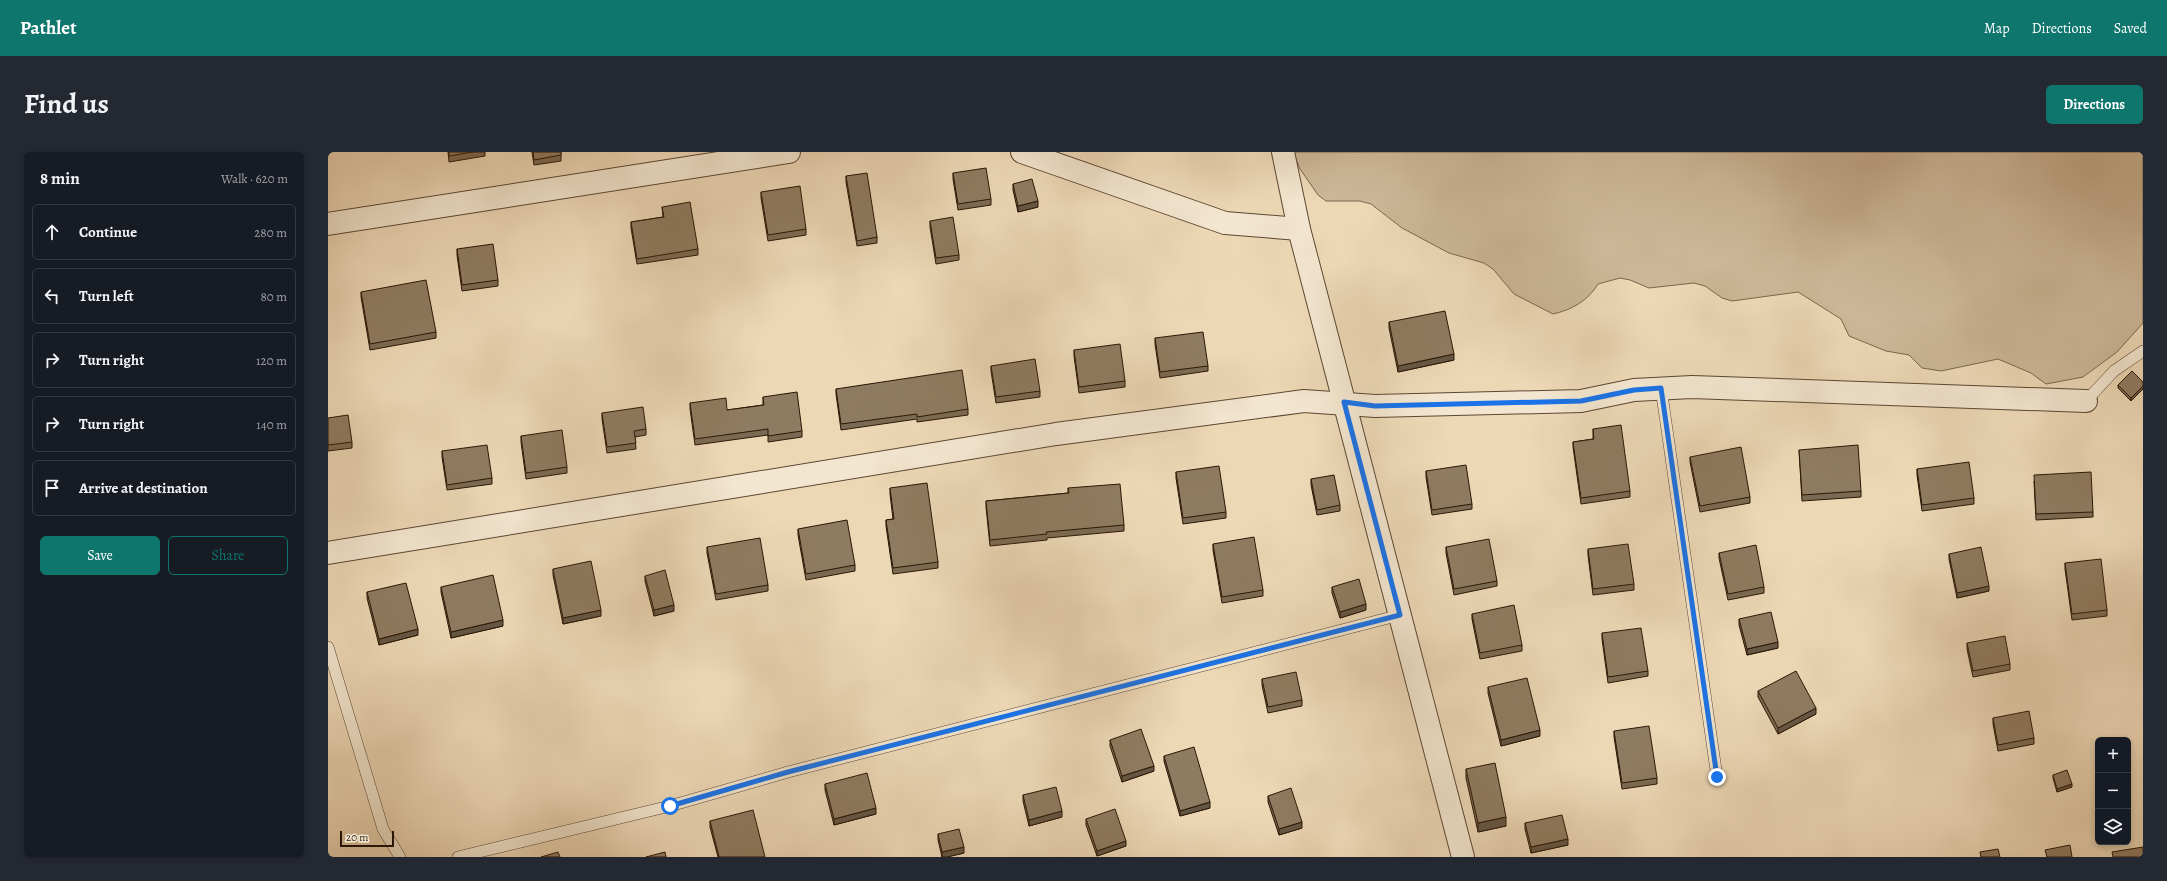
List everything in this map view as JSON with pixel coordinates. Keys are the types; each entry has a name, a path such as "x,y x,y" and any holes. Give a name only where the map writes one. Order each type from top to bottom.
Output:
{"street":[{"path":"328,224 789,152"},
{"path":"1022,152 1225,223 1299,229"},
{"path":"1283,152 1299,229 1463,857"},
{"path":"328,553 1056,434 1304,401 1344,402 1375,406 1581,401 1634,390 1700,387 2086,401"}],"lane":[{"path":"2086,401 2114,371 2143,351"},
{"path":"1661,388 1717,777"},
{"path":"458,857 670,806 788,772 1400,615"},
{"path":"328,647 383,830 400,857"}],"shaded area":[{"path":"1293,152 2143,152 2143,323 2117,352 2083,377 2046,384 2031,373 1998,359 1941,371 1922,368 1909,355 1886,351 1849,336 1841,319 1798,292 1732,301 1722,298 1705,286 1694,283 1649,288 1630,280 1620,278 1598,284 1584,300 1578,304 1553,314 1514,294 1493,269 1484,263 1449,253 1402,228 1371,204 1360,201 1326,201 1318,195 1300,169"}],"building":[{"path":"449,152 473,152 449,156"},
{"path":"533,152 561,152 561,155 534,160"},
{"path":"986,168 991,199 958,204 953,173"},
{"path":"867,173 877,237 857,241 846,176"},
{"path":"1032,179 1038,201 1018,206 1013,184"},
{"path":"800,186 806,229 768,235 761,192"},
{"path":"690,202 698,249 637,259 631,222 664,217 662,207"},
{"path":"953,217 959,255 936,258 930,221"},
{"path":"493,244 498,280 462,285 457,249"},
{"path":"426,280 436,332 370,344 361,292"},
{"path":"1445,311 1454,354 1398,366 1389,322"},
{"path":"1203,332 1208,366 1160,372 1155,338"},
{"path":"1120,344 1125,381 1079,387 1074,350"},
{"path":"1035,359 1040,391 996,397 991,366"},
{"path":"962,370 968,409 917,417 917,414 841,424 836,389"},
{"path":"2132,371 2143,382 2143,386 2131,398 2118,385"},
{"path":"797,392 802,431 768,436 768,429 695,439 690,403 726,398 727,410 764,405 763,397"},
{"path":"643,407 646,429 634,431 636,443 607,447 602,413"},
{"path":"348,415 352,442 328,445 328,418"},
{"path":"1621,425 1630,491 1581,498 1573,442 1594,439 1593,429"},
{"path":"562,430 567,467 526,473 521,436"},
{"path":"487,445 492,478 447,485 442,451"},
{"path":"1858,445 1861,491 1802,495 1799,450"},
{"path":"1741,447 1750,497 1700,506 1690,457"},
{"path":"1969,462 1974,498 1922,505 1917,469"},
{"path":"1466,465 1472,504 1432,510 1426,471"},
{"path":"1219,466 1226,512 1183,518 1176,472"},
{"path":"2091,472 2093,512 2036,514 2034,475"},
{"path":"1334,475 1340,505 1317,510 1311,479"},
{"path":"927,483 938,562 893,568 886,520 894,519 890,488"},
{"path":"1120,484 1124,525 1046,532 1047,534 990,540 986,501 1069,493 1068,488"},
{"path":"847,520 855,565 806,574 798,529"},
{"path":"1254,537 1263,590 1222,597 1213,544"},
{"path":"760,538 768,585 716,594 707,547"},
{"path":"1489,539 1497,581 1454,589 1446,547"},
{"path":"1628,544 1634,584 1593,589 1588,549"},
{"path":"1756,545 1764,587 1728,594 1719,553"},
{"path":"1981,547 1989,586 1957,593 1949,554"},
{"path":"2101,559 2107,610 2072,614 2065,563"},
{"path":"591,561 601,610 563,618 553,569"},
{"path":"665,570 674,605 654,610 645,576"},
{"path":"493,575 503,620 451,632 441,587"},
{"path":"1359,579 1366,604 1340,612 1332,587"},
{"path":"406,583 418,629 379,639 367,592"},
{"path":"1514,605 1522,645 1480,653 1472,614"},
{"path":"1771,612 1778,642 1747,649 1739,619"},
{"path":"1641,628 1648,671 1608,677 1602,633"},
{"path":"2005,636 2010,664 1973,671 1967,643"},
{"path":"1796,671 1816,708 1778,728 1758,691"},
{"path":"1296,672 1302,700 1268,707 1262,679"},
{"path":"1527,678 1540,730 1501,740 1488,687"},
{"path":"2029,711 2034,738 1998,745 1993,718"},
{"path":"1649,726 1657,778 1622,783 1614,731"},
{"path":"1141,729 1154,766 1122,776 1110,740"},
{"path":"1194,747 1210,802 1180,811 1164,756"},
{"path":"1495,763 1506,817 1478,823 1466,769"},
{"path":"2067,770 2072,784 2057,789 2053,775"},
{"path":"867,773 876,808 834,819 825,784"},
{"path":"1056,787 1062,811 1029,820 1023,795"},
{"path":"1291,788 1302,822 1279,829 1268,796"},
{"path":"1115,809 1126,841 1097,851 1086,819"},
{"path":"753,810 765,857 719,857 710,821"},
{"path":"1562,815 1568,839 1531,847 1525,823"},
{"path":"959,829 964,847 942,852 938,834"},
{"path":"2070,845 2072,857 2047,857 2045,850"},
{"path":"2143,847 2143,857 2113,857 2112,852"},
{"path":"1998,849 2000,857 1981,857 1980,852"},
{"path":"558,852 560,857 541,857"},
{"path":"665,852 666,857 646,857"}],"route":[{"path":"670,806 788,772 1400,615 1344,402 1375,406 1581,401 1634,390 1661,388 1717,777"}]}
